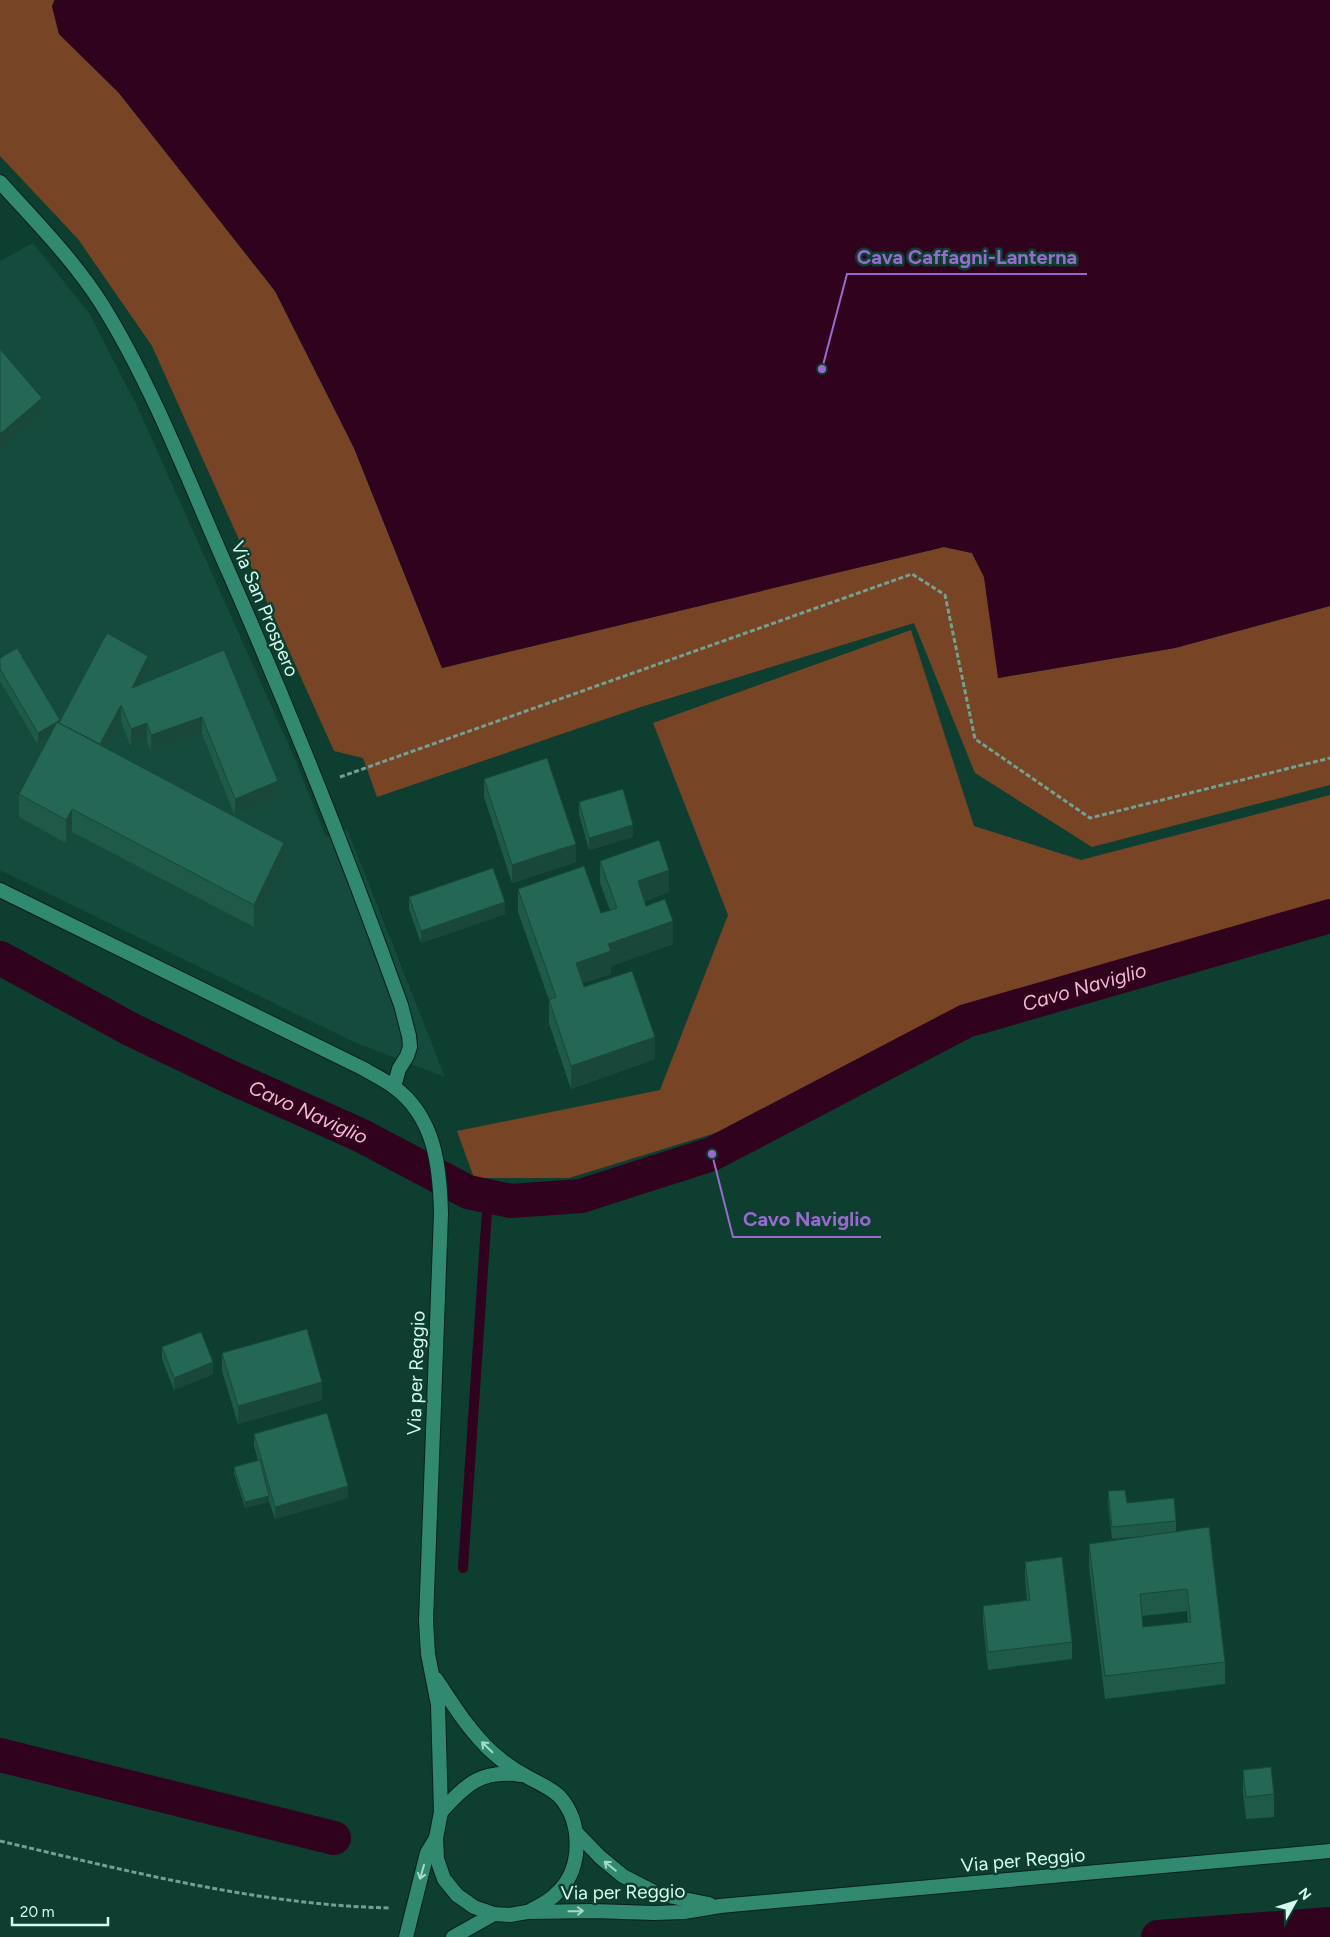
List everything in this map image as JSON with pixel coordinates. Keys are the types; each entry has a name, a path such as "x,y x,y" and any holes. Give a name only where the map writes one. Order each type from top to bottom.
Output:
{"main road":[{"name":"Via San Prospero","path":"0,182 54,241 100,302 160,415 259,640 319,785 401,1005 410,1047 399,1069 394,1087"},
{"name":"Via per Reggio","path":"0,890 364,1069 394,1087 409,1100 430,1131 437,1164 441,1214 426,1621 428,1654 438,1705 441,1812 436,1838 437,1859 444,1879 457,1895 474,1907 494,1914 594,1911 654,1914 684,1912 720,1906 1330,1851"},
{"name":"Via per Reggio","path":"433,1674 475,1735 492,1752 526,1776 544,1784 559,1797 571,1814 576,1832 577,1853 571,1873 561,1890 545,1904 527,1912"},
{"name":"Via per Reggio","path":"441,1812 461,1789 486,1776 506,1773 526,1776"},
{"name":"Via per Reggio","path":"576,1832 600,1857 623,1876 658,1894 720,1906"},
{"path":"406,1937 427,1854 436,1838"},
{"path":"453,1937 494,1914"}],"path":[{"path":"319,785 912,574 945,595 975,739 1090,818 1330,758"},
{"path":"0,1841 190,1883 306,1903 356,1907 412,1908"}],"shaded area":[{"path":"0,0 54,0 52,6 59,34 119,93 275,291 354,448 442,668 944,547 972,553 984,577 999,678 1175,648 1330,606 1330,785 1092,847 975,773 914,623 641,707 377,797 363,758 334,751 152,346 78,239 0,156"},
{"path":"55,0 1330,0 1330,606 1175,648 998,678 984,577 972,553 944,547 442,668 354,448 275,291 119,93 59,34 52,6"},
{"path":"33,243 89,313 138,408 295,759 326,837 347,829 445,1077 356,1043 0,870 0,261"},
{"path":"911,630 974,826 1081,860 1330,795 1330,905 961,1008 722,1131 569,1178 474,1178 457,1131 660,1090 728,915 653,723"}],"building":[{"path":"0,349 42,398 0,434"},
{"path":"107,633 148,656 132,688 224,650 278,781 235,799 202,717 151,735 147,723 131,729 121,705 100,744 59,723"},
{"path":"17,648 60,720 38,733 0,669 0,658"},
{"path":"57,722 284,843 254,905 72,809 66,820 19,794"},
{"path":"547,758 576,844 512,865 484,779"},
{"path":"623,789 633,825 589,838 579,802"},
{"path":"659,840 669,870 638,881 646,906 665,899 673,921 608,944 611,951 576,963 584,987 632,971 655,1037 571,1066 549,1000 556,997 518,889 584,866 601,913 617,908 600,861"},
{"path":"493,868 505,902 421,931 409,897"},
{"path":"307,1329 322,1382 238,1406 222,1353"},
{"path":"201,1332 213,1362 174,1378 162,1347"},
{"path":"327,1413 348,1486 275,1507 254,1434"},
{"path":"260,1460 269,1496 245,1502 234,1467"},
{"path":"1125,1490 1127,1503 1174,1498 1176,1521 1112,1527 1108,1491"},
{"path":"1209,1527 1225,1662 1105,1676 1089,1544","holes":["1187,1589 1191,1622 1143,1627 1140,1594"]},
{"path":"1062,1557 1072,1642 988,1652 983,1606 1030,1600 1025,1562"},
{"path":"1271,1767 1274,1794 1246,1797 1243,1770"}],"waterway":[{"name":"Cavo Naviglio","path":"0,958 132,1030 228,1076 360,1135 468,1192 511,1201 581,1196 712,1154 966,1021 1330,916"},
{"path":"463,1568 488,1196"},
{"path":"0,1755 334,1838"},
{"path":"1158,1937 1330,1924"}],"place":[{"name":"Cava Caffagni-Lanterna","path":"822,369"},
{"name":"Cavo Naviglio","path":"712,1154"}]}
